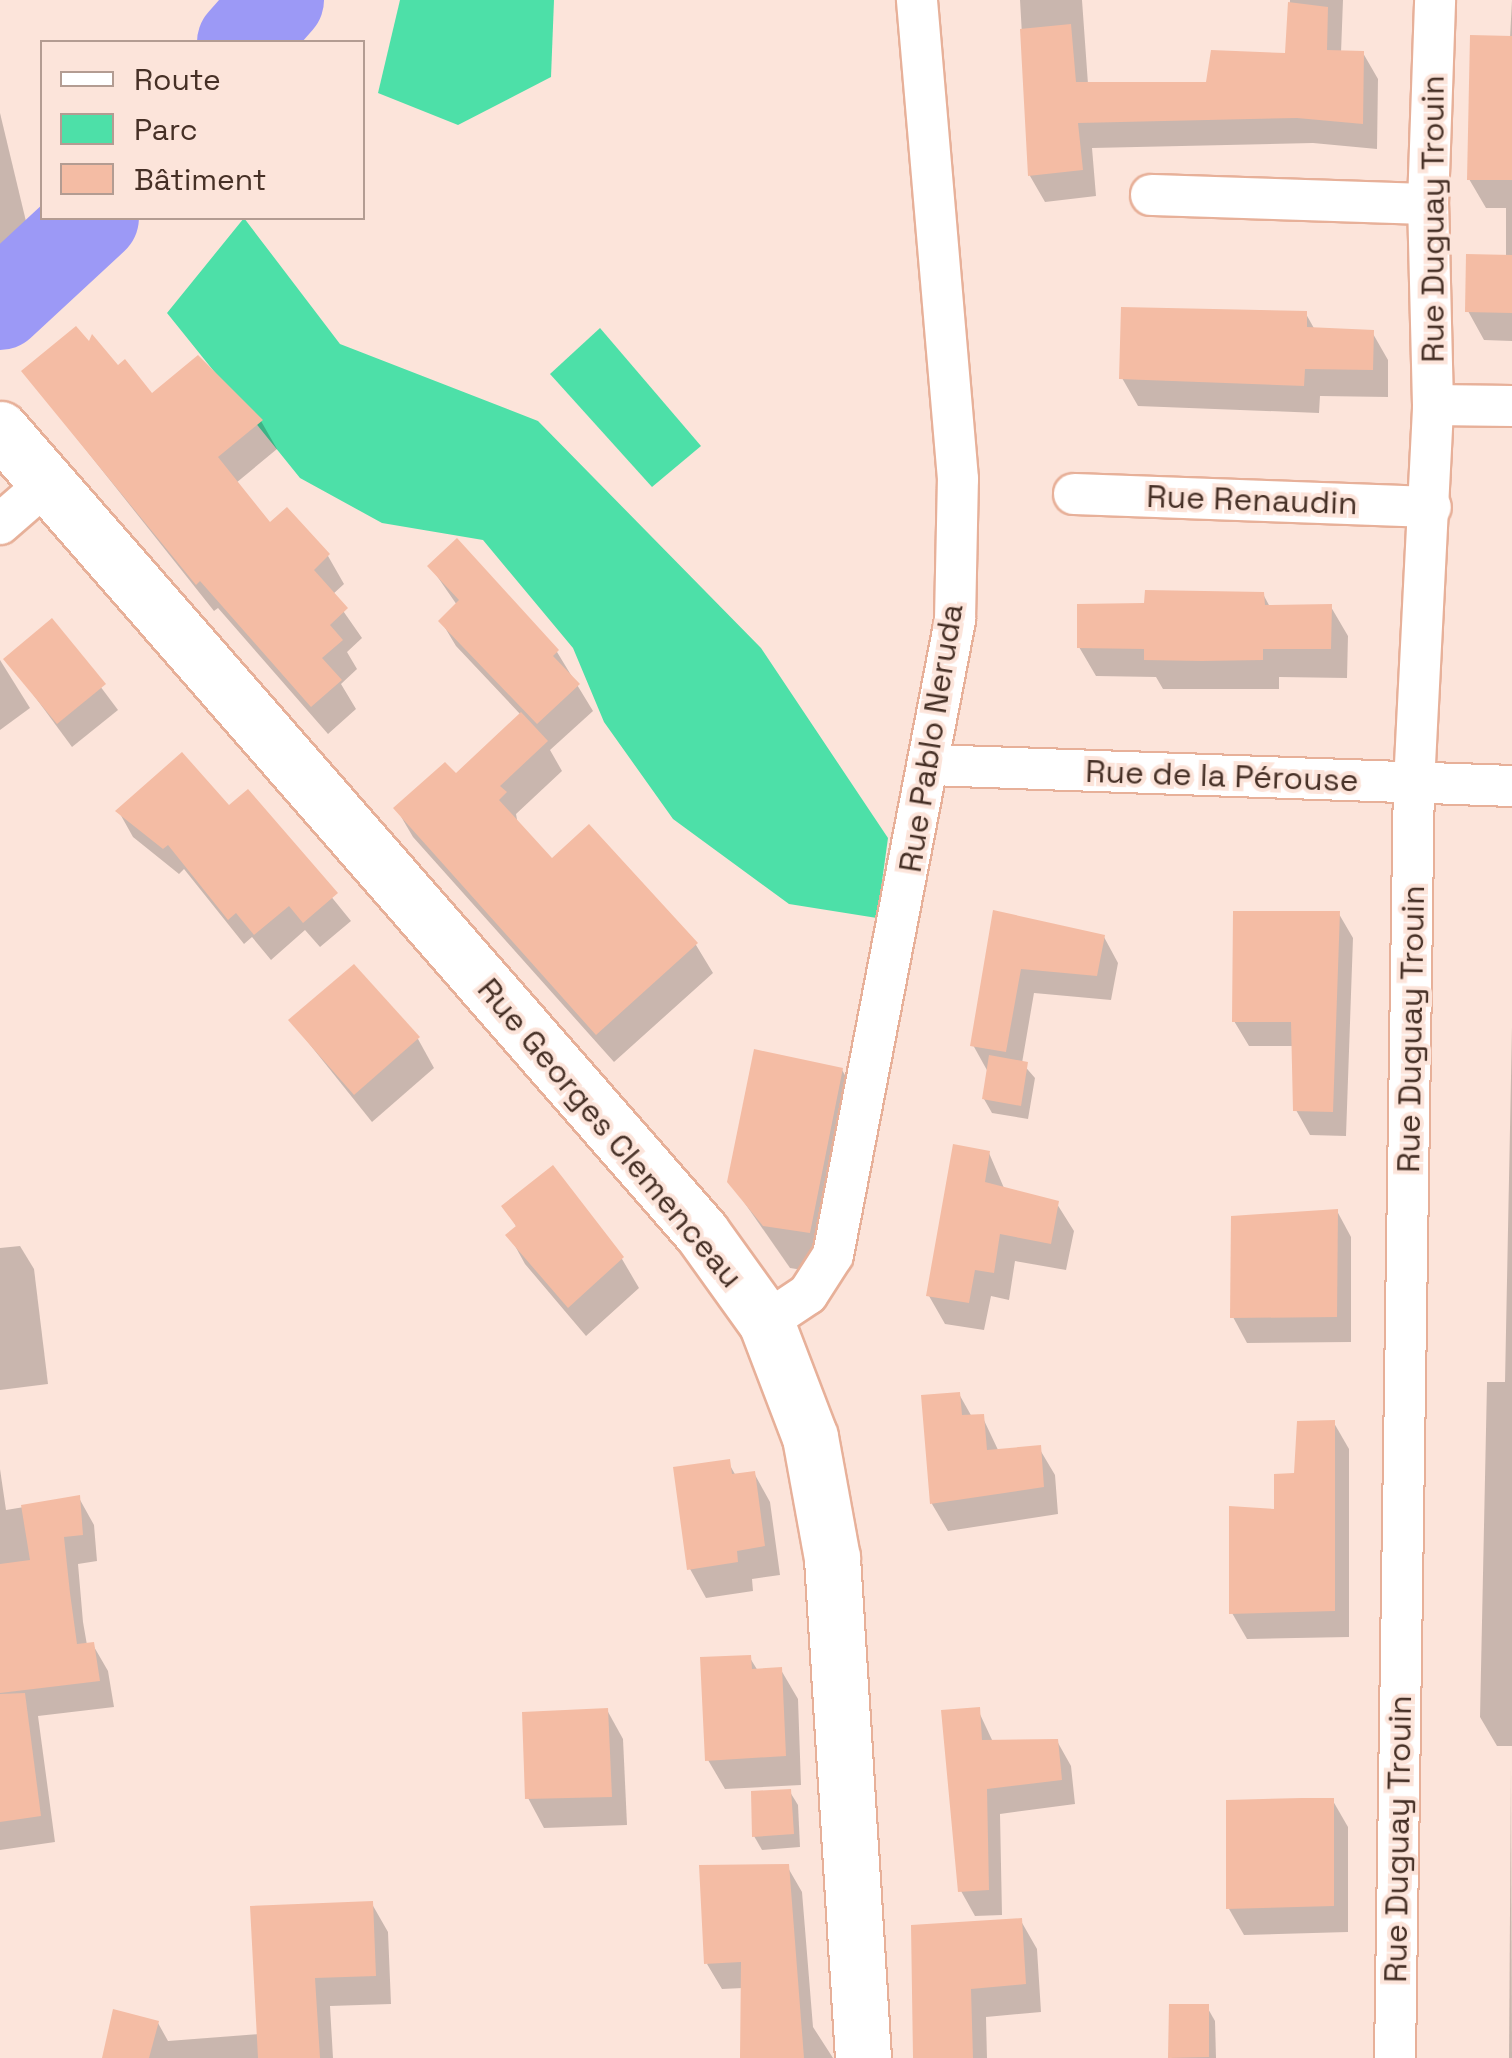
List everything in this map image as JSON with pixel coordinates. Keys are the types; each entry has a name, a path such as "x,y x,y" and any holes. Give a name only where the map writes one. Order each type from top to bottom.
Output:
{"main road":[{"name":"Rue Georges Clemenceau","path":"0,429 702,1233 766,1322 810,1437 832,1558 864,2058"}],"street":[{"name":"Rue Pablo Neruda","path":"766,1322 808,1294 833,1255 931,766 955,620 958,479 916,0"},
{"name":"Rue Duguay Trouin","path":"1395,2058 1414,784 1433,405 1428,204 1435,0"},
{"path":"1151,195 1428,204"},
{"path":"1433,405 1512,406"},
{"path":"0,524 46,484"},
{"name":"Rue Renaudin","path":"1074,494 1430,507"},
{"name":"Rue de la Pérouse","path":"931,766 1512,786"}],"green space":[{"path":"400,0 554,0 551,77 458,125 378,93"},
{"path":"246,220 340,344 538,421 761,648 888,838 877,918 789,904 673,819 604,722 573,648 483,540 382,523 300,478 167,313"},
{"path":"600,328 701,446 652,487 550,374"}],"building":[{"path":"1288,2 1328,7 1327,50 1364,51 1363,124 1297,118 1078,123 1083,170 1028,176 1020,29 1071,24 1076,82 1206,82 1211,50 1285,53"},
{"path":"1470,35 1512,36 1512,180 1467,180"},
{"path":"1466,254 1512,255 1512,313 1465,312"},
{"path":"1121,307 1307,311 1307,327 1374,330 1373,370 1305,369 1304,386 1119,379"},
{"path":"76,326 89,341 92,334 118,365 125,359 152,393 198,355 263,420 218,457 270,522 287,507 330,554 314,570 348,608 330,625 343,640 322,658 342,680 311,707 200,581 196,585 21,371"},
{"path":"457,538 559,650 553,656 580,684 537,724 438,621 459,600 427,566"},
{"path":"1145,590 1264,592 1265,605 1332,604 1331,649 1263,649 1263,660 1202,661 1144,660 1144,649 1077,648 1077,604 1144,603"},
{"path":"52,618 106,684 57,724 3,659"},
{"path":"521,712 548,741 500,786 507,792 499,800 552,858 589,824 698,943 596,1035 393,808 445,762 456,773"},
{"path":"182,752 229,805 248,789 338,893 303,923 289,906 254,935 236,913 228,920 168,845 163,849 115,811"},
{"path":"993,910 1105,935 1097,976 1021,969 1006,1052 970,1046"},
{"path":"1233,911 1340,911 1333,1112 1293,1111 1291,1022 1232,1022"},
{"path":"354,964 420,1037 354,1095 288,1020"},
{"path":"754,1049 843,1068 810,1233 763,1226 727,1182"},
{"path":"989,1055 1028,1062 1021,1106 982,1099"},
{"path":"953,1144 990,1151 985,1182 1059,1201 1051,1244 1000,1234 994,1273 975,1270 969,1303 926,1296"},
{"path":"553,1165 624,1257 568,1308 505,1235 516,1226 501,1206"},
{"path":"1338,1209 1337,1317 1230,1318 1231,1216"},
{"path":"960,1392 962,1415 984,1414 987,1450 1041,1445 1044,1487 930,1504 921,1395"},
{"path":"1335,1420 1335,1611 1229,1614 1229,1506 1274,1509 1274,1474 1294,1473 1297,1421"},
{"path":"730,1459 732,1474 755,1471 765,1546 737,1551 738,1562 687,1570 673,1467"},
{"path":"80,1495 83,1535 64,1537 70,1593 77,1644 94,1642 100,1681 0,1693 0,1564 30,1560 21,1505"},
{"path":"751,1655 752,1669 782,1667 786,1756 705,1761 700,1657"},
{"path":"25,1693 41,1816 0,1822 0,1694"},
{"path":"980,1707 982,1740 1058,1739 1062,1780 987,1789 989,1890 958,1892 941,1710"},
{"path":"608,1708 612,1797 525,1799 522,1712"},
{"path":"791,1789 794,1834 752,1837 751,1791"},
{"path":"1334,1798 1334,1906 1226,1909 1226,1800"},
{"path":"789,1864 804,2058 740,2058 741,1962 704,1964 699,1865"},
{"path":"373,1901 376,1976 315,1978 320,2058 258,2058 250,1906"},
{"path":"1022,1918 1026,1984 971,1989 973,2058 913,2058 911,1925"},
{"path":"1169,2004 1209,2004 1209,2057 1168,2058"},
{"path":"113,2009 159,2021 149,2058 102,2058"}],"waterway":[{"path":"244,40 279,0"},
{"path":"0,305 92,220"}]}
